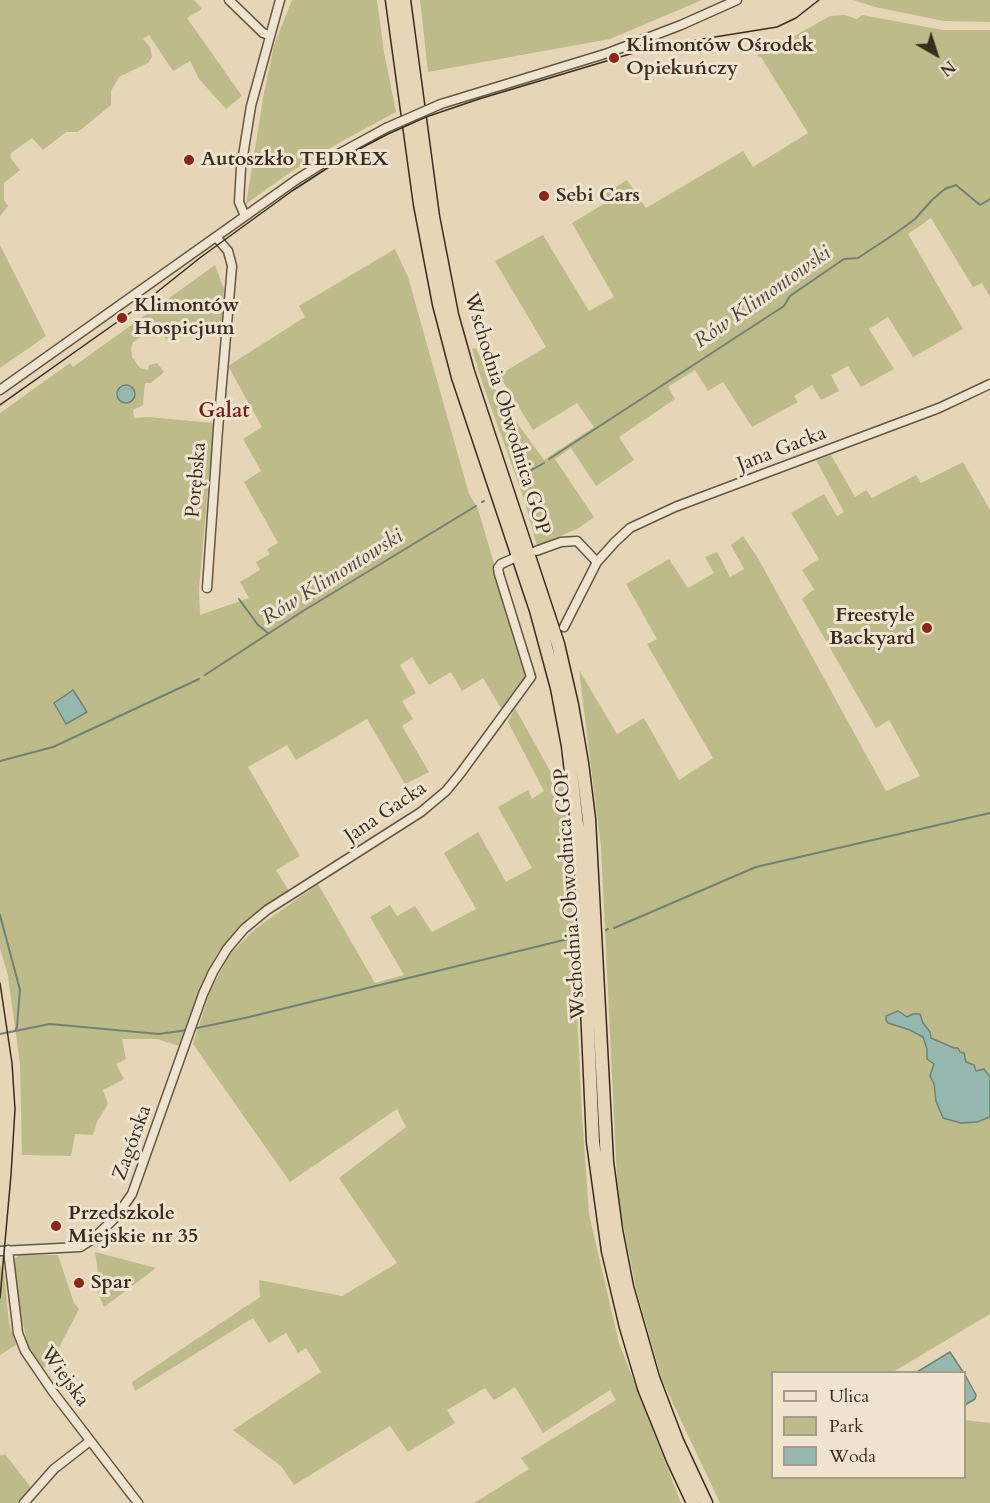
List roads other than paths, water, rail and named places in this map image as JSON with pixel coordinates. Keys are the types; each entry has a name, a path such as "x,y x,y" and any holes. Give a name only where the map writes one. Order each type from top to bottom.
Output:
{"highway":[{"name":"Wschodnia Obwodnica GOP","path":"392,0 420,204 438,304 458,377 546,643 568,746 580,850 593,1142 608,1251 626,1328 645,1388 673,1460 693,1503"},
{"name":"Wschodnia Obwodnica GOP","path":"404,0 433,217 452,315 479,407 558,644 572,705 589,819 607,1162 614,1221 627,1287 653,1378 677,1441 706,1503"}],"street":[{"path":"229,0 262,33 269,35"},
{"path":"245,216 239,202 241,168 251,106 280,0"},
{"path":"0,390 245,216 331,158 386,128 441,104 608,53 681,25 736,0"},
{"name":"Porębska","path":"207,588 211,508 232,266 228,251 216,237"},
{"name":"Jana Gacka","path":"564,627 597,562 622,535 647,519 939,408 990,384"},
{"path":"536,551 561,542 577,541 597,562"},
{"name":"Jana Gacka","path":"217,964 239,934 267,910 421,812 446,791 526,686 531,673 498,568 512,559"},
{"name":"Zagórska","path":"4,1251 80,1247 93,1239 116,1217 132,1194 138,1180 193,1023 217,964"},
{"name":"Wiejska","path":"4,1251 22,1346 138,1503"},
{"path":"24,1503 54,1469 90,1441"}],"water":[{"path":"126,385 132,388 135,394 132,400 126,403 120,400 117,394 120,388"},
{"path":"73,690 87,712 66,724 54,703"},
{"path":"898,1011 907,1017 920,1014 931,1038 958,1048 964,1053 966,1062 974,1065 976,1071 984,1069 990,1077 990,1117 977,1122 961,1123 943,1118 930,1076 934,1064 927,1059 923,1037 888,1023 886,1020 886,1016"},
{"path":"950,1352 962,1371 919,1371"},
{"path":"966,1377 976,1395 975,1399 966,1404"}],"waterway":[{"name":"Rów Klimontowski","path":"549,459 784,306 790,296 844,259 858,258 896,233 915,219 945,189 956,185 980,205 990,199"},
{"name":"Rów Klimontowski","path":"519,477 544,463"},
{"name":"Rów Klimontowski","path":"205,675 303,611 476,506"},
{"path":"239,599 258,625 268,633"},
{"name":"Rów Klimontowski","path":"0,761 53,747 199,679"},
{"path":"614,928 756,867 990,813"},
{"name":"Rów Klimontowski","path":"0,915 20,990 17,1027 15,1031 0,1034"},
{"path":"192,1029 572,938"},
{"path":"15,1031 50,1024 159,1034 187,1030"}],"tram line":[{"path":"0,405 137,308 201,257 292,191 346,156 388,134 426,117 479,99 630,54 665,45 777,27 796,18 819,0"},
{"path":"0,983 12,1063 15,1109 0,1298"}],"place":[{"name":"Klimontów Ośrodek Opiekuńczy","path":"614,58"},
{"name":"Autoszkło TEDREX","path":"189,160"},
{"name":"Sebi Cars","path":"544,196"},
{"name":"Klimontów Hospicjum","path":"122,318"},
{"name":"Freestyle Backyard","path":"927,628"},
{"name":"Przedszkole Miejskie nr 35","path":"56,1226"},
{"name":"Spar","path":"79,1283"}],"district":[{"name":"Galat","path":"224,412"}]}
